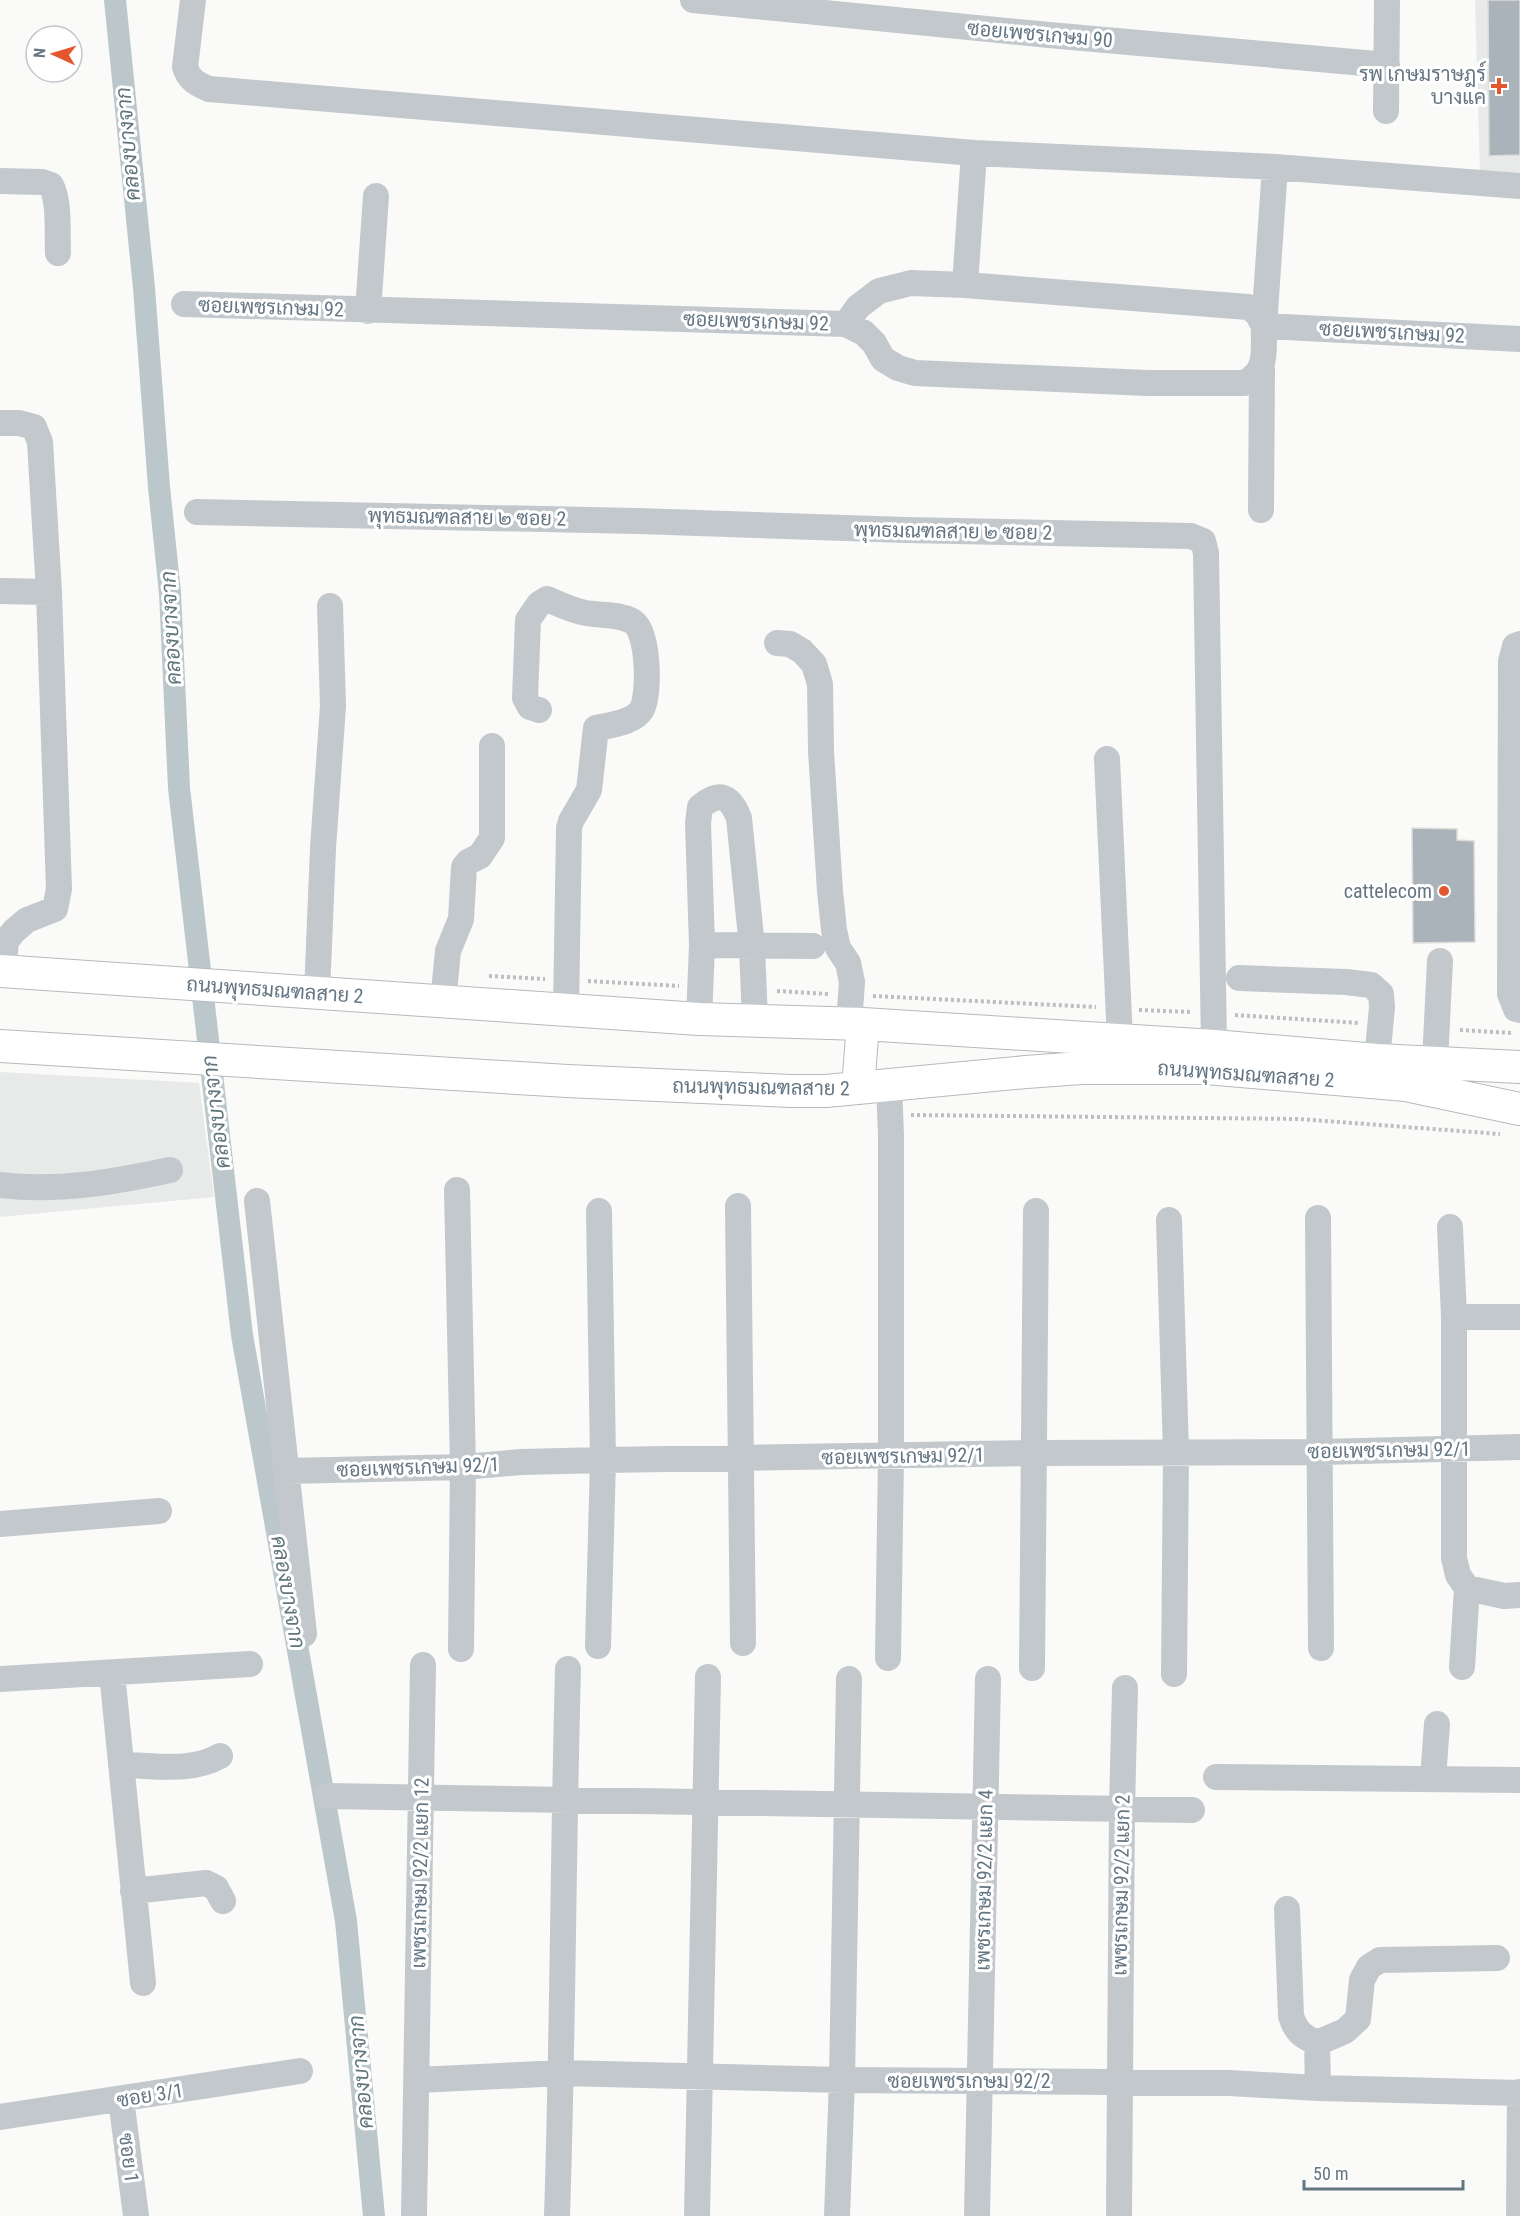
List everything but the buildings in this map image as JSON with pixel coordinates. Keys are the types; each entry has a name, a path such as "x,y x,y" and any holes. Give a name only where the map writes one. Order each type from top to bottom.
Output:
{"main road":[{"name":"ถนนพุทธมณฑลสาย 2","path":"1,971 699,1019 856,1024 1214,1046 1377,1060 1520,1067"},
{"path":"856,1024 858,1088"},
{"name":"ถนนพุทธมณฑลสาย 2","path":"0,1046 567,1081 791,1091 858,1088 890,1100 1026,1072 1081,1068 1206,1068 1406,1085 1514,1122"}],"street":[{"path":"193,0 185,67 188,76 209,89 974,153 1275,167 1520,186"},
{"name":"ซอยเพชรเกษม 90","path":"693,0 1387,65"},
{"path":"1386,111 1387,0"},
{"path":"965,285 974,153"},
{"path":"1261,510 1262,368 1275,167"},
{"path":"0,181 42,182 51,185 54,191 58,253"},
{"path":"368,311 376,196"},
{"path":"846,324 858,307 879,291 911,283 965,285 1248,307 1257,313 1264,326"},
{"name":"ซอยเพชรเกษม 92","path":"184,304 846,324 864,333 874,343 883,359 898,368 915,373 1226,384 1244,383 1254,378 1262,368"},
{"name":"ซอยเพชรเกษม 92","path":"1264,326 1520,339"},
{"path":"0,423 19,423 34,427 40,442 49,592 59,889 55,909 27,920 6,941 1,971"},
{"name":"พุทธมณฑลสาย ๒ ซอย 2","path":"197,512 615,520 906,531 1191,536 1203,541 1206,553 1214,1046"},
{"path":"0,591 49,592"},
{"path":"539,710 530,707 525,698 528,620 539,604 547,599 585,613 613,614 634,622 642,634 647,666 645,697 641,710 630,720 596,728 589,790 569,828 566,1010"},
{"path":"311,992 333,706 330,606"},
{"path":"777,643 790,644 802,651 814,664 820,684 821,751 834,930 838,948 849,963 856,1024"},
{"path":"1520,644 1515,646 1511,661 1510,994 1516,1009 1520,1010"},
{"path":"443,1002 448,951 461,919 464,867 468,862 480,856 492,838 492,746"},
{"path":"1107,759 1120,1040"},
{"path":"699,1019 702,945 698,823 700,807 710,799 724,798 734,803 739,818 752,947 755,1021"},
{"path":"702,945 813,946"},
{"path":"1435,1062 1440,961"},
{"path":"1239,978 1346,982 1371,986 1381,994 1377,1060"},
{"path":"888,1658 891,1456 890,1100"},
{"path":"0,1185 75,1186 108,1183 170,1170"},
{"path":"457,1190 463,1467 461,1649"},
{"path":"257,1201 304,1634"},
{"path":"738,1206 743,1643"},
{"path":"598,1646 603,1460 599,1211"},
{"path":"1032,1668 1036,1211"},
{"path":"1318,1218 1321,1648"},
{"path":"1169,1220 1176,1453 1174,1674"},
{"path":"1450,1227 1454,1317 1454,1558 1458,1575 1467,1588 1462,1667"},
{"path":"1454,1317 1520,1317"},
{"name":"ซอยเพชรเกษม 92/1","path":"287,1471 463,1467 521,1462 603,1460 1034,1453 1321,1452 1520,1447"},
{"path":"0,1524 159,1511"},
{"path":"1467,1588 1504,1596 1520,1595"},
{"path":"0,1679 250,1664"},
{"name":"เพชรเกษม 92/2 แยก 12","path":"414,2216 423,1665"},
{"path":"557,2216 562,2073 568,1669"},
{"path":"112,1672 143,1983"},
{"path":"697,2216 708,1677"},
{"path":"837,2216 842,2080 849,1679"},
{"name":"เพชรเกษม 92/2 แยก 4","path":"977,2216 988,1679"},
{"name":"เพชรเกษม 92/2 แยก 2","path":"1119,2216 1125,1688"},
{"path":"1433,1779 1437,1724"},
{"path":"121,1765 188,1767 207,1763 220,1756"},
{"path":"1216,1777 1520,1779"},
{"path":"326,1796 1122,1807 1192,1810"},
{"path":"133,1891 206,1883 216,1888 223,1901"},
{"path":"1287,1910 1291,2016 1295,2029 1304,2037 1317,2043 1346,2031 1358,2019 1362,1980 1369,1967 1380,1960 1497,1958"},
{"path":"1317,2043 1318,2088"},
{"name":"ซอย 3/1","path":"0,2116 300,2071"},
{"name":"ซอยเพชรเกษม 92/2","path":"418,2080 562,2073 842,2080 1229,2083 1318,2088 1520,2092"},
{"path":"1519,2216 1520,2092"},
{"name":"ซอย 1","path":"121,2099 136,2216"}],"path":[{"path":"890,1100 1299,1119 1514,1122"}],"shaded area":[{"name":"รพ เกษมราษฎร์ บางแค","path":"1475,0 1520,0 1520,175 1480,172"},
{"path":"0,1072 199,1083 214,1197 0,1217"}],"waterway":[{"name":"คลองบางจาก","path":"115,0 144,288 159,487 170,593 179,788 242,1335 346,1921 374,2216"}],"place":[{"name":"รพ เกษมราษฎร์ บางแค","path":"1499,86"},
{"name":"cattelecom","path":"1444,891"}]}
